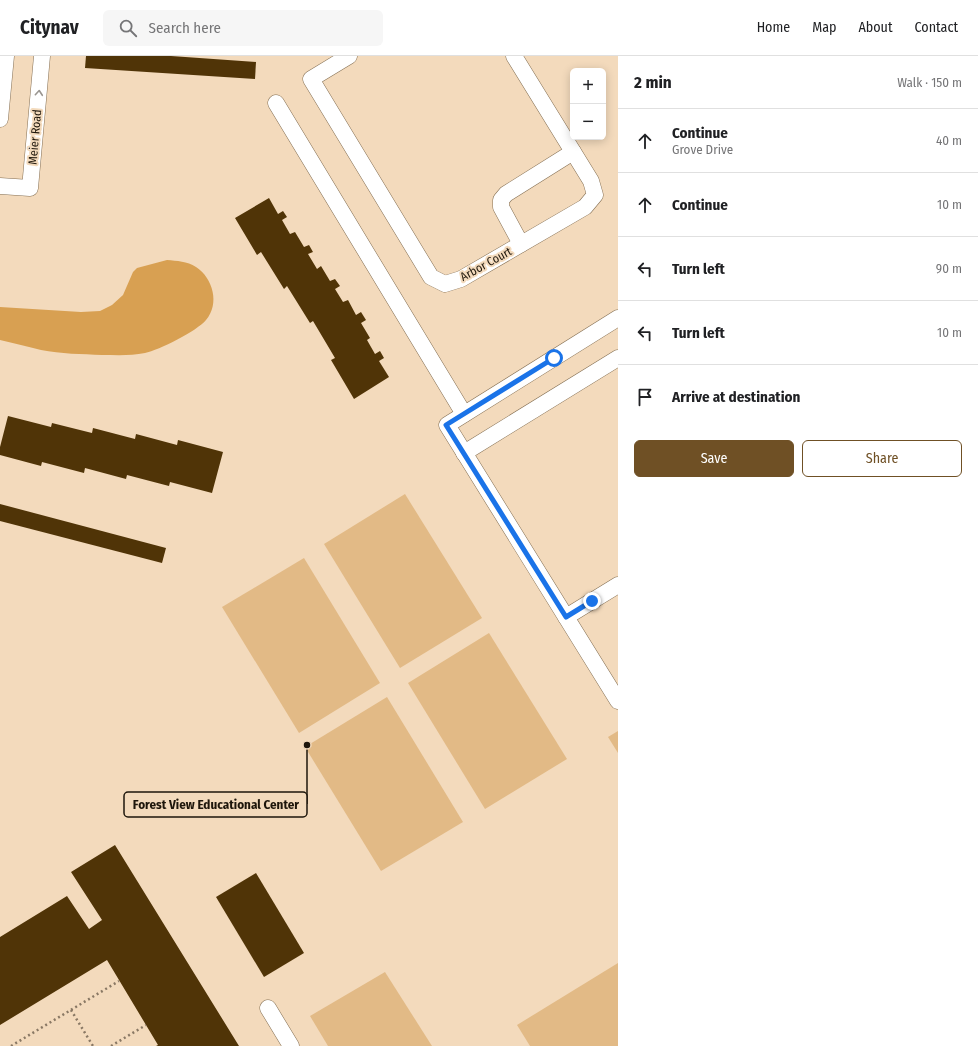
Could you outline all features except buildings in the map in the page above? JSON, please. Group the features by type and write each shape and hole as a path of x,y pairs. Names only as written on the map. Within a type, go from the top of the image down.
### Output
{"street":[{"path":"0,119 6,56"},
{"name":"Meier Road","path":"0,186 30,188 42,56"},
{"name":"Arbor Court","path":"349,56 311,79 431,277 445,284 461,279 585,207 595,195 591,181 514,56"},
{"path":"276,103 464,414"},
{"path":"521,244 500,207 501,200 506,194 573,152"},
{"path":"618,318 446,425 618,701"},
{"path":"464,453 618,358"},
{"path":"566,617 618,585"},
{"path":"268,1008 291,1046"}],"path":[{"path":"12,1046 119,981"},
{"path":"71,1010 93,1046"},
{"path":"112,1046 146,1025"}],"shaded area":[{"path":"167,260 182,262 196,267 207,278 213,292 213,307 206,320 195,329 168,344 140,354 102,355 72,354 41,350 0,340 0,307 81,312 100,311 112,305 123,295 133,272 137,268"},
{"path":"405,494 482,618 400,668 324,544"},
{"path":"304,558 380,683 299,733 222,607"},
{"path":"489,633 567,759 485,809 408,683"},
{"path":"387,697 463,822 381,871 305,747"},
{"path":"618,731 618,753 608,737"},
{"path":"618,963 618,1046 530,1046 517,1025"},
{"path":"385,972 432,1046 328,1046 310,1016"}],"place":[{"name":"Forest View Educational Center","path":"307,745"}],"route":[{"path":"554,358 446,425 566,617 592,601"}]}
